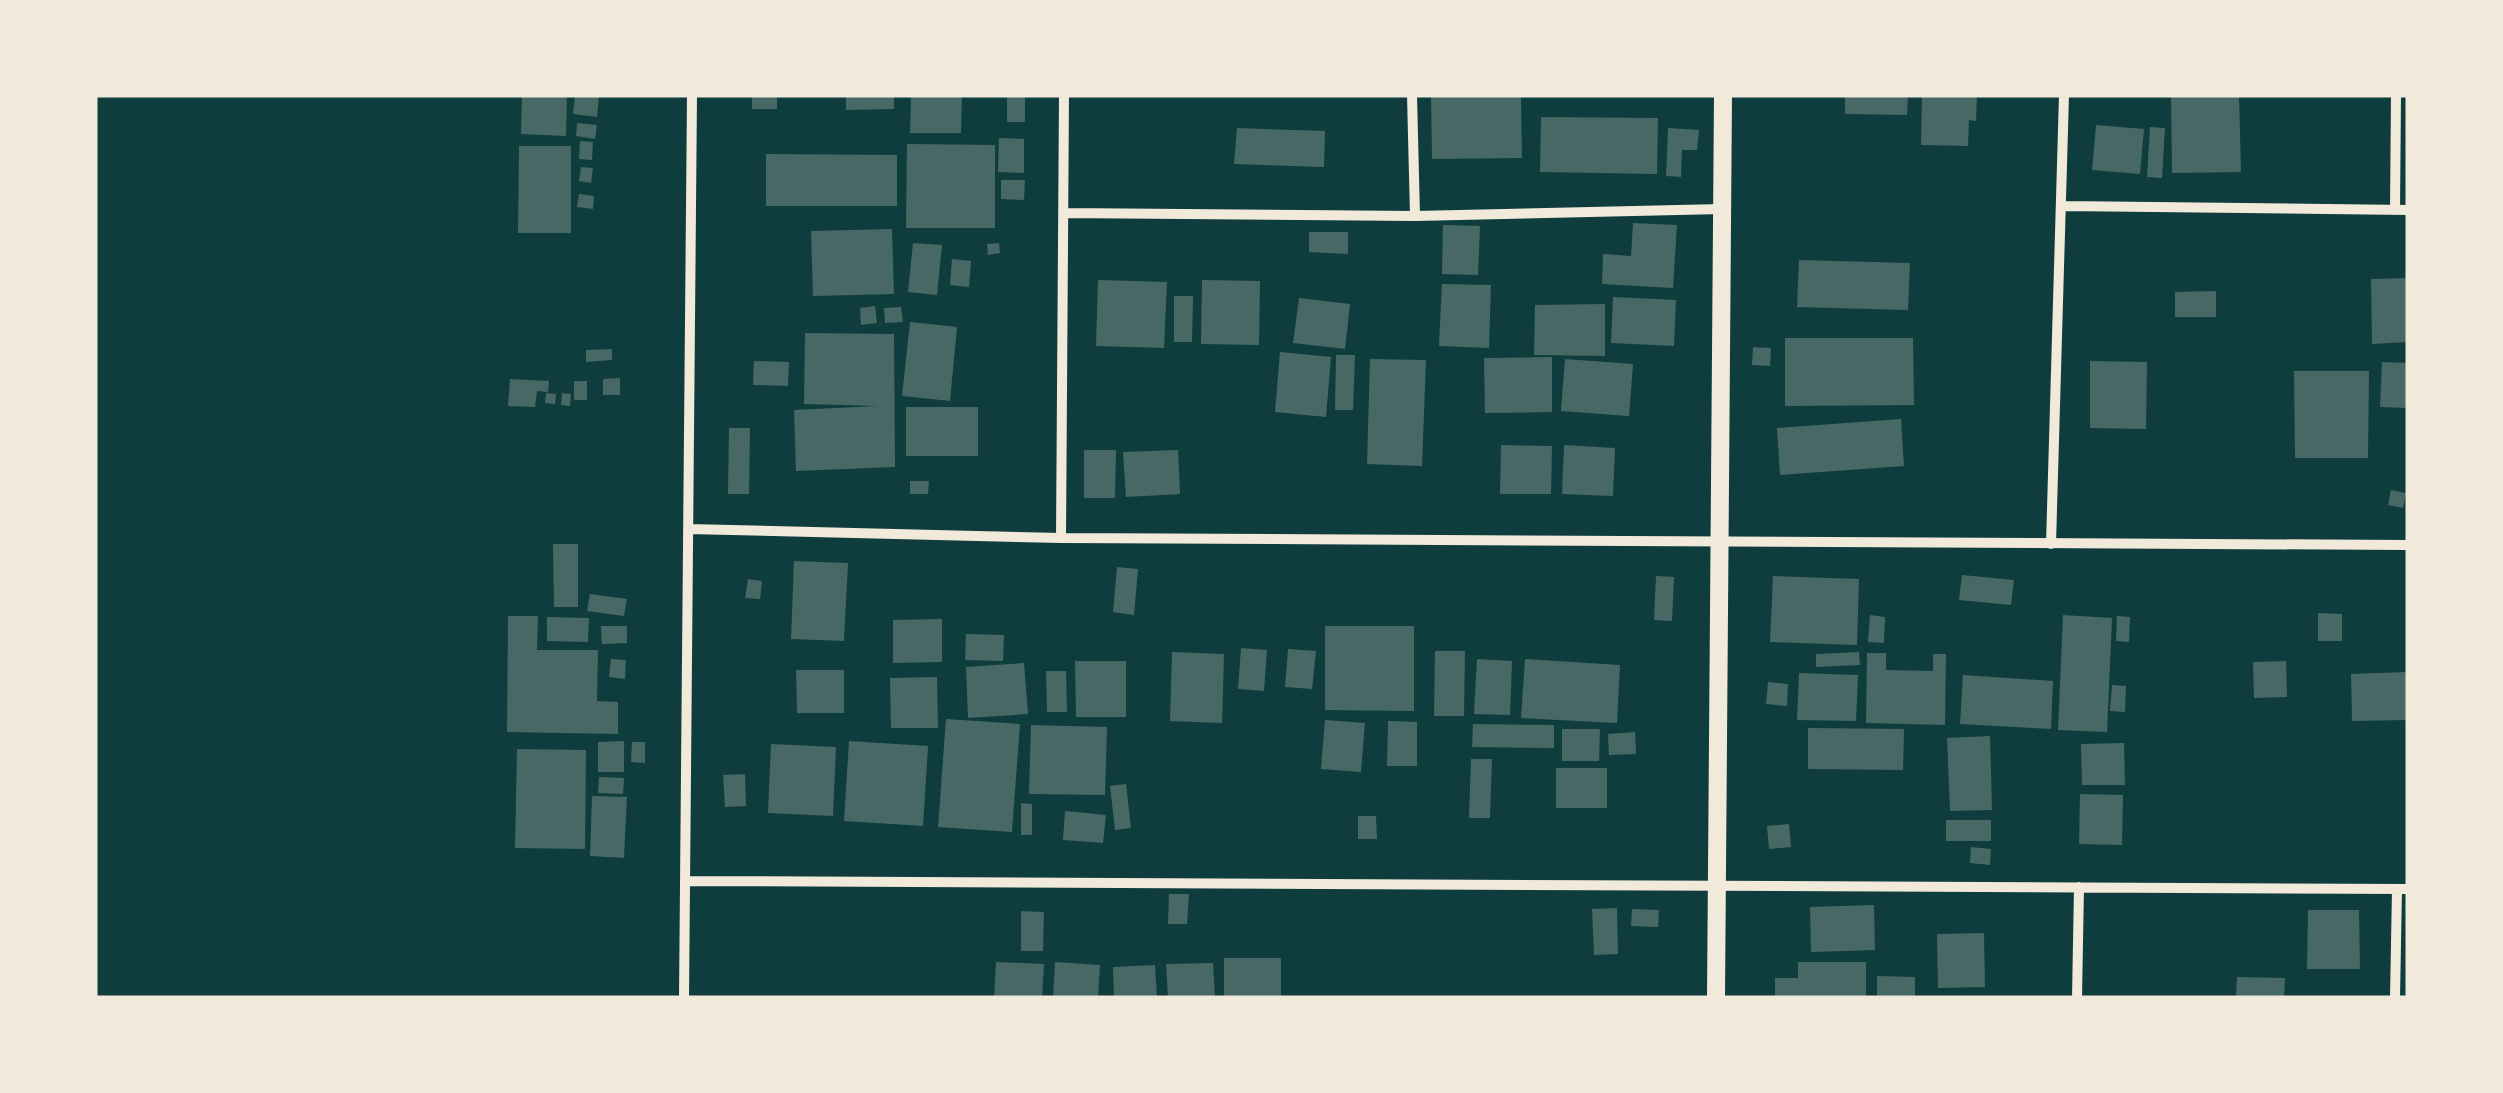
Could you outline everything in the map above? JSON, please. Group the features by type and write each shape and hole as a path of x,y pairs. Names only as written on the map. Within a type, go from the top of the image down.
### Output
{"street":[{"path":"684,998 692,95"},
{"path":"1061,538 1064,95"},
{"path":"1412,95 1415,216"},
{"path":"1716,998 1723,95"},
{"path":"2051,544 2064,95"},
{"path":"2395,210 2396,95"},
{"path":"2063,206 2408,210"},
{"path":"1065,213 1415,216 1722,208"},
{"path":"688,530 1720,544 2408,545"},
{"path":"686,881 2403,889 2396,998"},
{"path":"2077,998 2079,888"}],"building":[{"path":"522,95 567,95 566,136 521,134"},
{"path":"575,95 599,95 597,117 573,114"},
{"path":"752,95 777,95 777,109 752,109"},
{"path":"846,95 894,95 894,109 846,110"},
{"path":"911,95 962,95 961,133 910,133"},
{"path":"1007,95 1025,95 1025,122 1007,122"},
{"path":"1431,95 1521,95 1522,158 1432,159"},
{"path":"1845,95 1908,95 1907,115 1845,114"},
{"path":"1922,95 1977,95 1976,121 1969,120 1968,146 1921,145"},
{"path":"2171,95 2239,95 2241,172 2172,173"},
{"path":"1541,117 1658,118 1657,174 1540,172"},
{"path":"577,123 597,125 595,139 576,136"},
{"path":"2096,125 2144,129 2140,174 2092,170"},
{"path":"2150,127 2165,128 2162,178 2147,177"},
{"path":"1237,128 1325,131 1324,167 1234,164"},
{"path":"1668,128 1699,130 1697,150 1682,150 1681,177 1666,176"},
{"path":"999,138 1024,139 1024,173 998,172"},
{"path":"580,141 593,142 592,160 579,159"},
{"path":"907,144 995,145 995,228 906,228"},
{"path":"519,146 571,146 571,233 518,233"},
{"path":"766,154 897,155 897,206 766,206"},
{"path":"581,167 593,168 591,183 579,181"},
{"path":"1001,180 1025,180 1024,200 1001,199"},
{"path":"579,194 594,196 593,209 577,207"},
{"path":"1633,223 1677,225 1673,288 1602,284 1603,254 1631,256"},
{"path":"1443,225 1480,226 1478,275 1442,274"},
{"path":"892,229 894,294 813,296 811,231"},
{"path":"1309,232 1348,232 1348,254 1309,252"},
{"path":"913,243 942,245 937,295 908,292"},
{"path":"999,243 1000,253 988,255 987,244"},
{"path":"952,259 971,261 969,287 950,285"},
{"path":"1799,260 1910,263 1908,310 1797,307"},
{"path":"2408,278 2408,342 2372,344 2371,279"},
{"path":"1098,280 1167,282 1164,348 1096,346"},
{"path":"1202,280 1260,281 1259,345 1201,344"},
{"path":"1442,284 1491,285 1489,348 1439,346"},
{"path":"2216,291 2216,317 2175,317 2175,292"},
{"path":"1174,296 1193,296 1192,342 1174,342"},
{"path":"1613,297 1676,300 1674,346 1611,343"},
{"path":"1299,298 1350,304 1345,349 1293,343"},
{"path":"1605,304 1605,356 1534,355 1535,305"},
{"path":"875,306 877,323 861,325 860,308"},
{"path":"901,307 903,322 885,323 884,308"},
{"path":"910,322 957,327 950,401 902,396"},
{"path":"805,333 894,334 895,467 796,471 794,410 878,406 804,404"},
{"path":"1785,338 1913,338 1914,405 1785,406"},
{"path":"1753,347 1771,348 1770,366 1752,365"},
{"path":"612,349 612,360 586,362 586,350"},
{"path":"1280,352 1331,357 1326,417 1275,412"},
{"path":"1336,355 1355,355 1353,410 1335,410"},
{"path":"1552,357 1552,412 1485,413 1484,358"},
{"path":"1370,359 1426,360 1422,466 1367,464"},
{"path":"1565,359 1633,364 1629,416 1561,411"},
{"path":"754,361 789,362 788,386 753,385"},
{"path":"2090,361 2147,362 2146,429 2090,428"},
{"path":"2382,362 2408,363 2408,408 2380,407"},
{"path":"2294,371 2369,371 2368,458 2295,458"},
{"path":"620,378 620,395 603,395 603,379"},
{"path":"510,379 549,381 548,392 537,391 535,407 508,406"},
{"path":"574,381 587,381 587,400 574,400"},
{"path":"546,393 556,394 555,404 545,403"},
{"path":"562,393 571,394 570,406 561,405"},
{"path":"906,407 978,407 978,456 906,456"},
{"path":"1901,419 1904,466 1780,475 1777,428"},
{"path":"729,428 750,428 749,494 728,494"},
{"path":"1501,445 1552,446 1551,494 1500,494"},
{"path":"1564,445 1615,448 1613,496 1562,494"},
{"path":"1084,450 1116,450 1115,498 1084,498"},
{"path":"1178,450 1180,494 1126,497 1123,452"},
{"path":"910,481 929,481 928,494 910,494"},
{"path":"2391,490 2406,493 2403,508 2388,505"},
{"path":"553,544 578,544 578,607 554,607"},
{"path":"794,561 848,563 844,641 791,639"},
{"path":"1117,567 1138,569 1134,615 1113,612"},
{"path":"1962,575 2014,580 2011,605 1959,600"},
{"path":"1656,576 1674,577 1672,621 1654,620"},
{"path":"1773,576 1859,579 1857,645 1770,642"},
{"path":"748,579 762,581 760,599 745,598"},
{"path":"590,594 627,599 624,616 587,611"},
{"path":"2318,613 2342,614 2342,641 2318,641"},
{"path":"1870,615 1885,617 1884,643 1868,642"},
{"path":"2063,615 2112,618 2107,732 2058,730"},
{"path":"508,616 538,616 537,650 598,650 597,701 618,702 618,734 507,732"},
{"path":"2117,616 2130,617 2129,642 2116,641"},
{"path":"547,617 589,618 588,642 547,641"},
{"path":"942,619 942,662 893,663 893,620"},
{"path":"601,626 627,626 627,643 602,644"},
{"path":"1325,626 1414,626 1414,711 1325,710"},
{"path":"966,634 1004,635 1003,661 965,660"},
{"path":"1241,648 1267,650 1264,691 1238,689"},
{"path":"1288,649 1316,651 1312,689 1285,687"},
{"path":"1435,651 1465,651 1464,716 1434,716"},
{"path":"1172,652 1224,654 1222,723 1170,721"},
{"path":"1859,652 1860,665 1816,667 1816,654"},
{"path":"1867,653 1886,653 1886,670 1933,671 1933,654 1946,654 1945,725 1866,723"},
{"path":"611,659 626,660 625,679 609,677"},
{"path":"1477,659 1512,661 1510,715 1474,714"},
{"path":"1525,659 1620,665 1617,723 1521,718"},
{"path":"1075,661 1126,661 1126,717 1076,717"},
{"path":"2286,661 2287,697 2254,698 2253,662"},
{"path":"1024,663 1028,714 968,718 966,667"},
{"path":"796,670 844,670 844,713 797,713"},
{"path":"1046,671 1066,671 1067,712 1047,712"},
{"path":"2408,672 2408,720 2352,721 2351,674"},
{"path":"1799,673 1858,675 1856,721 1797,720"},
{"path":"1963,675 2053,681 2051,729 1960,724"},
{"path":"937,677 938,728 891,728 890,678"},
{"path":"1768,682 1788,684 1787,706 1766,704"},
{"path":"2112,685 2126,686 2125,712 2110,711"},
{"path":"946,719 1020,724 1012,832 938,827"},
{"path":"1325,720 1365,723 1361,772 1321,769"},
{"path":"1388,721 1417,722 1417,766 1387,766"},
{"path":"1473,724 1554,725 1554,748 1472,747"},
{"path":"1031,725 1107,727 1105,795 1029,794"},
{"path":"1808,728 1904,729 1903,770 1808,769"},
{"path":"1562,729 1600,729 1599,761 1562,761"},
{"path":"1635,732 1636,754 1609,755 1608,734"},
{"path":"1990,736 1992,810 1950,811 1947,738"},
{"path":"624,741 624,772 598,772 598,742"},
{"path":"849,741 928,746 923,826 844,821"},
{"path":"632,742 645,742 645,763 631,762"},
{"path":"2124,743 2125,785 2082,785 2081,744"},
{"path":"771,744 836,747 833,816 768,813"},
{"path":"517,749 586,750 585,849 515,848"},
{"path":"1471,759 1492,759 1490,818 1469,818"},
{"path":"1556,768 1607,768 1607,808 1556,808"},
{"path":"745,774 746,806 725,807 723,775"},
{"path":"599,777 624,778 623,794 598,793"},
{"path":"1126,784 1131,828 1115,830 1110,786"},
{"path":"2080,794 2123,795 2122,845 2079,844"},
{"path":"592,796 627,797 624,858 590,856"},
{"path":"1021,803 1032,804 1032,835 1021,835"},
{"path":"1065,811 1106,815 1103,843 1063,840"},
{"path":"1358,816 1376,816 1377,839 1358,839"},
{"path":"1946,820 1991,820 1991,841 1946,841"},
{"path":"1789,824 1791,847 1769,849 1767,826"},
{"path":"1971,847 1991,849 1990,865 1970,863"},
{"path":"1169,894 1189,894 1187,924 1168,924"},
{"path":"1874,905 1875,950 1811,952 1810,907"},
{"path":"1617,908 1618,954 1594,955 1592,909"},
{"path":"1632,909 1659,910 1658,927 1631,926"},
{"path":"2308,910 2359,910 2360,969 2307,969"},
{"path":"1021,911 1044,912 1043,951 1021,951"},
{"path":"1984,933 1985,987 1938,988 1937,934"},
{"path":"1224,958 1281,958 1281,998 1224,998"},
{"path":"996,962 1044,964 1042,998 994,998"},
{"path":"1055,962 1100,965 1098,998 1053,998"},
{"path":"1798,962 1866,962 1866,998 1775,998 1775,978 1798,978"},
{"path":"1213,963 1215,998 1168,998 1166,964"},
{"path":"1155,965 1157,998 1114,998 1113,967"},
{"path":"1877,976 1915,977 1915,998 1877,998"},
{"path":"2237,977 2285,978 2284,998 2236,998"}]}
